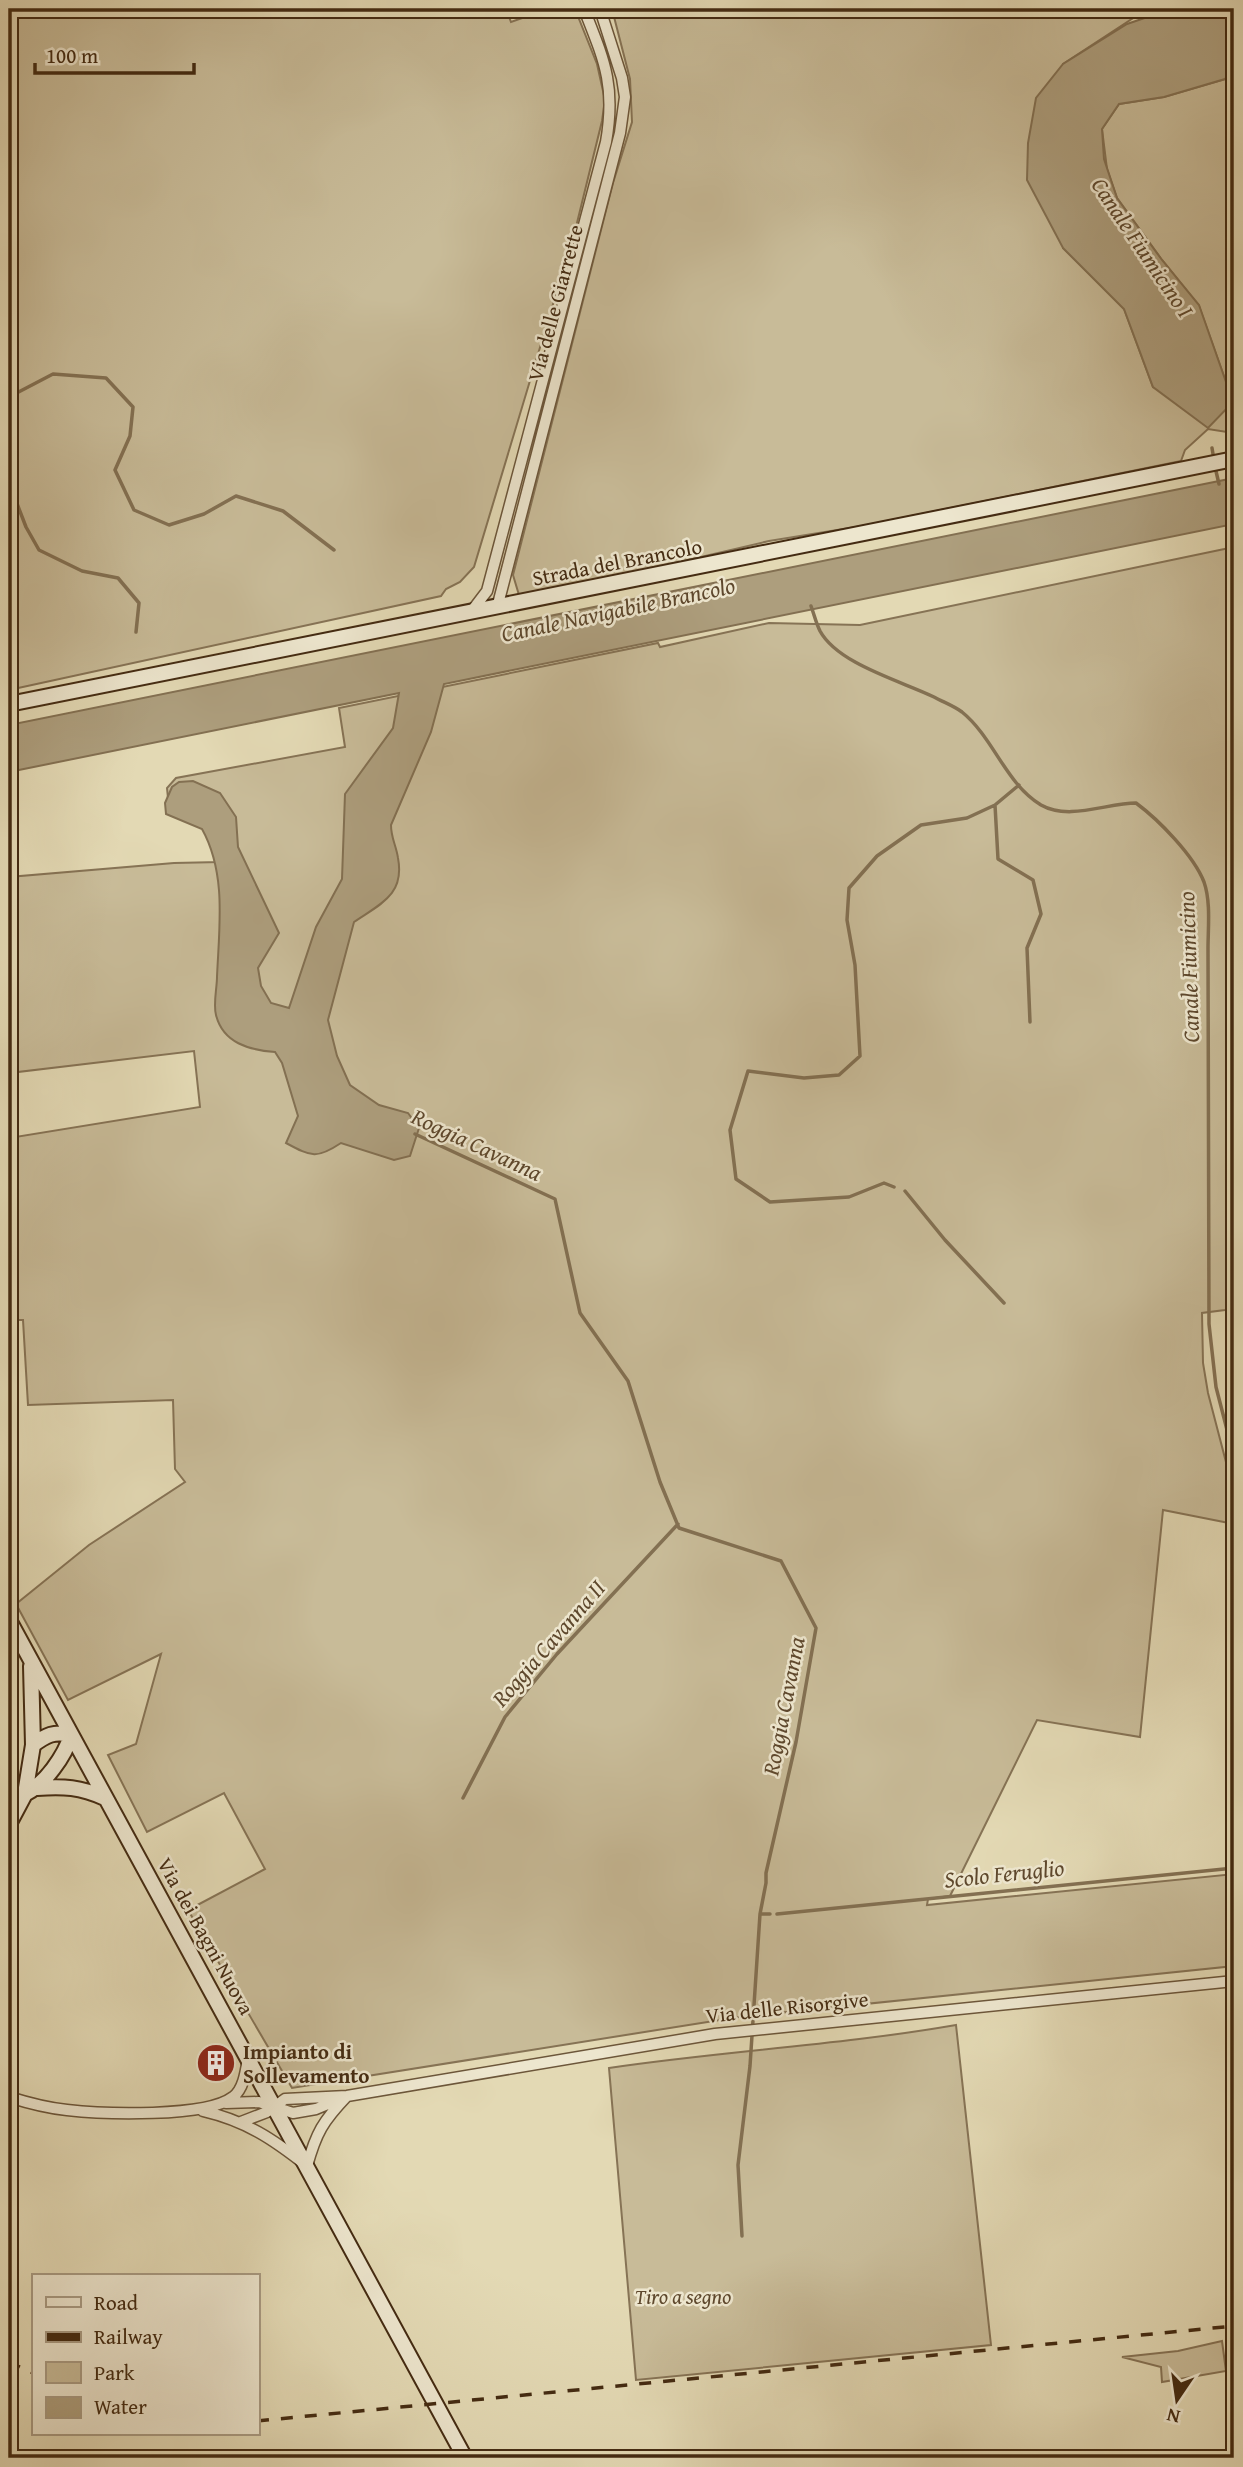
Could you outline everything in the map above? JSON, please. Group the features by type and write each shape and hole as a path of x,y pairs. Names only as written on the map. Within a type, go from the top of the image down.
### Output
{"street":[{"name":"Via delle Giarrette","path":"483,610 610,120 611,97 605,62 584,9"},
{"name":"Via delle Giarrette","path":"483,610 501,590 620,133 625,97 622,78 600,9"},
{"name":"Strada del Brancolo","path":"9,704 1232,460"},
{"path":"501,590 513,604"},
{"name":"Via dei Bagni Nuova","path":"9,1620 465,2458"},
{"path":"31,1661 31,1791"},
{"path":"9,1824 31,1791 68,1745 71,1735 60,1732 50,1734 33,1745"},
{"path":"31,1791 66,1786 105,1798"},
{"name":"Via delle Risorgive","path":"199,2110 223,2104 259,2102 293,2113 316,2109 348,2096 715,2034 1234,1981"},
{"path":"223,2104 236,2095 244,2080 248,2057"},
{"path":"9,2097 68,2110 126,2113 199,2110 241,2122 284,2147 307,2166 325,2119 348,2096"},
{"path":"241,2122 275,2106"},
{"path":"1199,2458 1234,2455"}],"green space":[{"path":"9,9 506,9 511,22 548,9 575,9 597,64 605,100 602,121 575,231 474,567 460,582 446,589 441,596 9,690"},
{"path":"612,9 1147,9 1063,64 1063,248 1124,309 1153,387 1233,402 1199,306 1117,198 1107,169 1102,129 1119,104 1164,97 1225,79 1234,69 1234,430 1227,432 1208,429 1185,450 1181,461 862,526 769,541 519,595 513,575 613,183 632,122 630,79"},
{"path":"1234,547 1234,1339 1231,1306 1225,1310 1202,1313 1203,1363 1233,1489 1234,1524 1163,1510 1140,1737 1037,1720 950,1896 928,1899 927,1905 1234,1874 1234,1966 739,2017 292,2088 188,1910 265,1869 224,1793 147,1832 108,1755 136,1744 161,1654 68,1700 16,1604 89,1545 185,1482 175,1469 173,1400 28,1405 23,1320 9,1320 9,1138 200,1107 194,1051 9,1073 9,877 174,863 220,862 217,836 168,798 167,788 176,778 345,747 339,708 658,643 660,647 769,623 860,625"},
{"name":"Tiro a segno","path":"956,2025 991,2345 636,2380 609,2068 869,2038"},
{"path":"1222,2341 1226,2371 1162,2382 1161,2367 1122,2357 1178,2351"}],"water":[{"path":"1171,9 1234,9 1234,69 1225,79 1164,97 1119,104 1102,129 1104,159 1117,198 1199,305 1233,402 1208,428 1153,387 1124,309 1063,248 1027,180 1028,143 1036,98 1063,64 1127,24"},
{"name":"Canale Navigabile Brancolo","path":"1234,478 1234,524 444,684 431,732 391,825 398,858 398,881 394,890 381,904 354,922 328,1020 337,1056 350,1085 379,1105 408,1113 419,1128 410,1156 394,1160 341,1143 326,1152 314,1154 286,1143 298,1116 282,1063 275,1052 247,1047 231,1038 219,1025 216,1015 220,902 210,846 202,829 166,814 165,803 172,787 179,782 193,781 220,793 236,817 238,847 279,933 258,968 261,986 271,1003 289,1008 316,927 342,879 345,794 393,728 399,693 9,772 9,725"}],"waterway":[{"path":"9,397 53,374 106,378 133,407 130,436 115,470 134,510 169,525 204,514 236,496 283,511 334,550"},
{"name":"Canale Fiumicino I","path":"1212,448 1214,460"},
{"name":"Canale Fiumicino I","path":"1215,467 1219,484"},
{"name":"Roggia Cavanna","path":"9,492 39,550 82,571 118,578 139,603 136,632"},
{"name":"Canale Fiumicino","path":"811,606 820,631 841,653 871,670 962,712 983,734 1018,785 1041,805 1052,810 1076,811 1136,803 1175,839 1204,882 1209,915 1209,1324 1216,1387 1234,1457"},
{"path":"894,1187 884,1183 849,1197 770,1202 736,1179 730,1130 748,1071 804,1078 839,1075 860,1056 855,965 847,920 849,888 877,856 921,825 967,818 995,805 1019,785"},
{"path":"995,805 998,859 1033,880 1041,914 1027,948 1030,1022"},
{"name":"Roggia Cavanna","path":"415,1134 555,1199 580,1313 628,1381 660,1482 679,1528 781,1561 816,1628 796,1742 766,1873 760,1914 770,1914"},
{"path":"905,1191 945,1240 1004,1303"},
{"name":"Roggia Cavanna II","path":"463,1798 505,1717 557,1654 678,1524"},
{"name":"Canale Fiumicino","path":"1234,1663 1234,1764"},
{"name":"Scolo Feruglio","path":"777,1914 1234,1868"},
{"path":"742,2236 738,2165 750,2066 760,1914"}],"railway":[{"path":"259,2421 1234,2326"},
{"path":"9,2362 32,2373"}],"place":[{"name":"Impianto di Sollevamento","path":"216,2063"}]}
